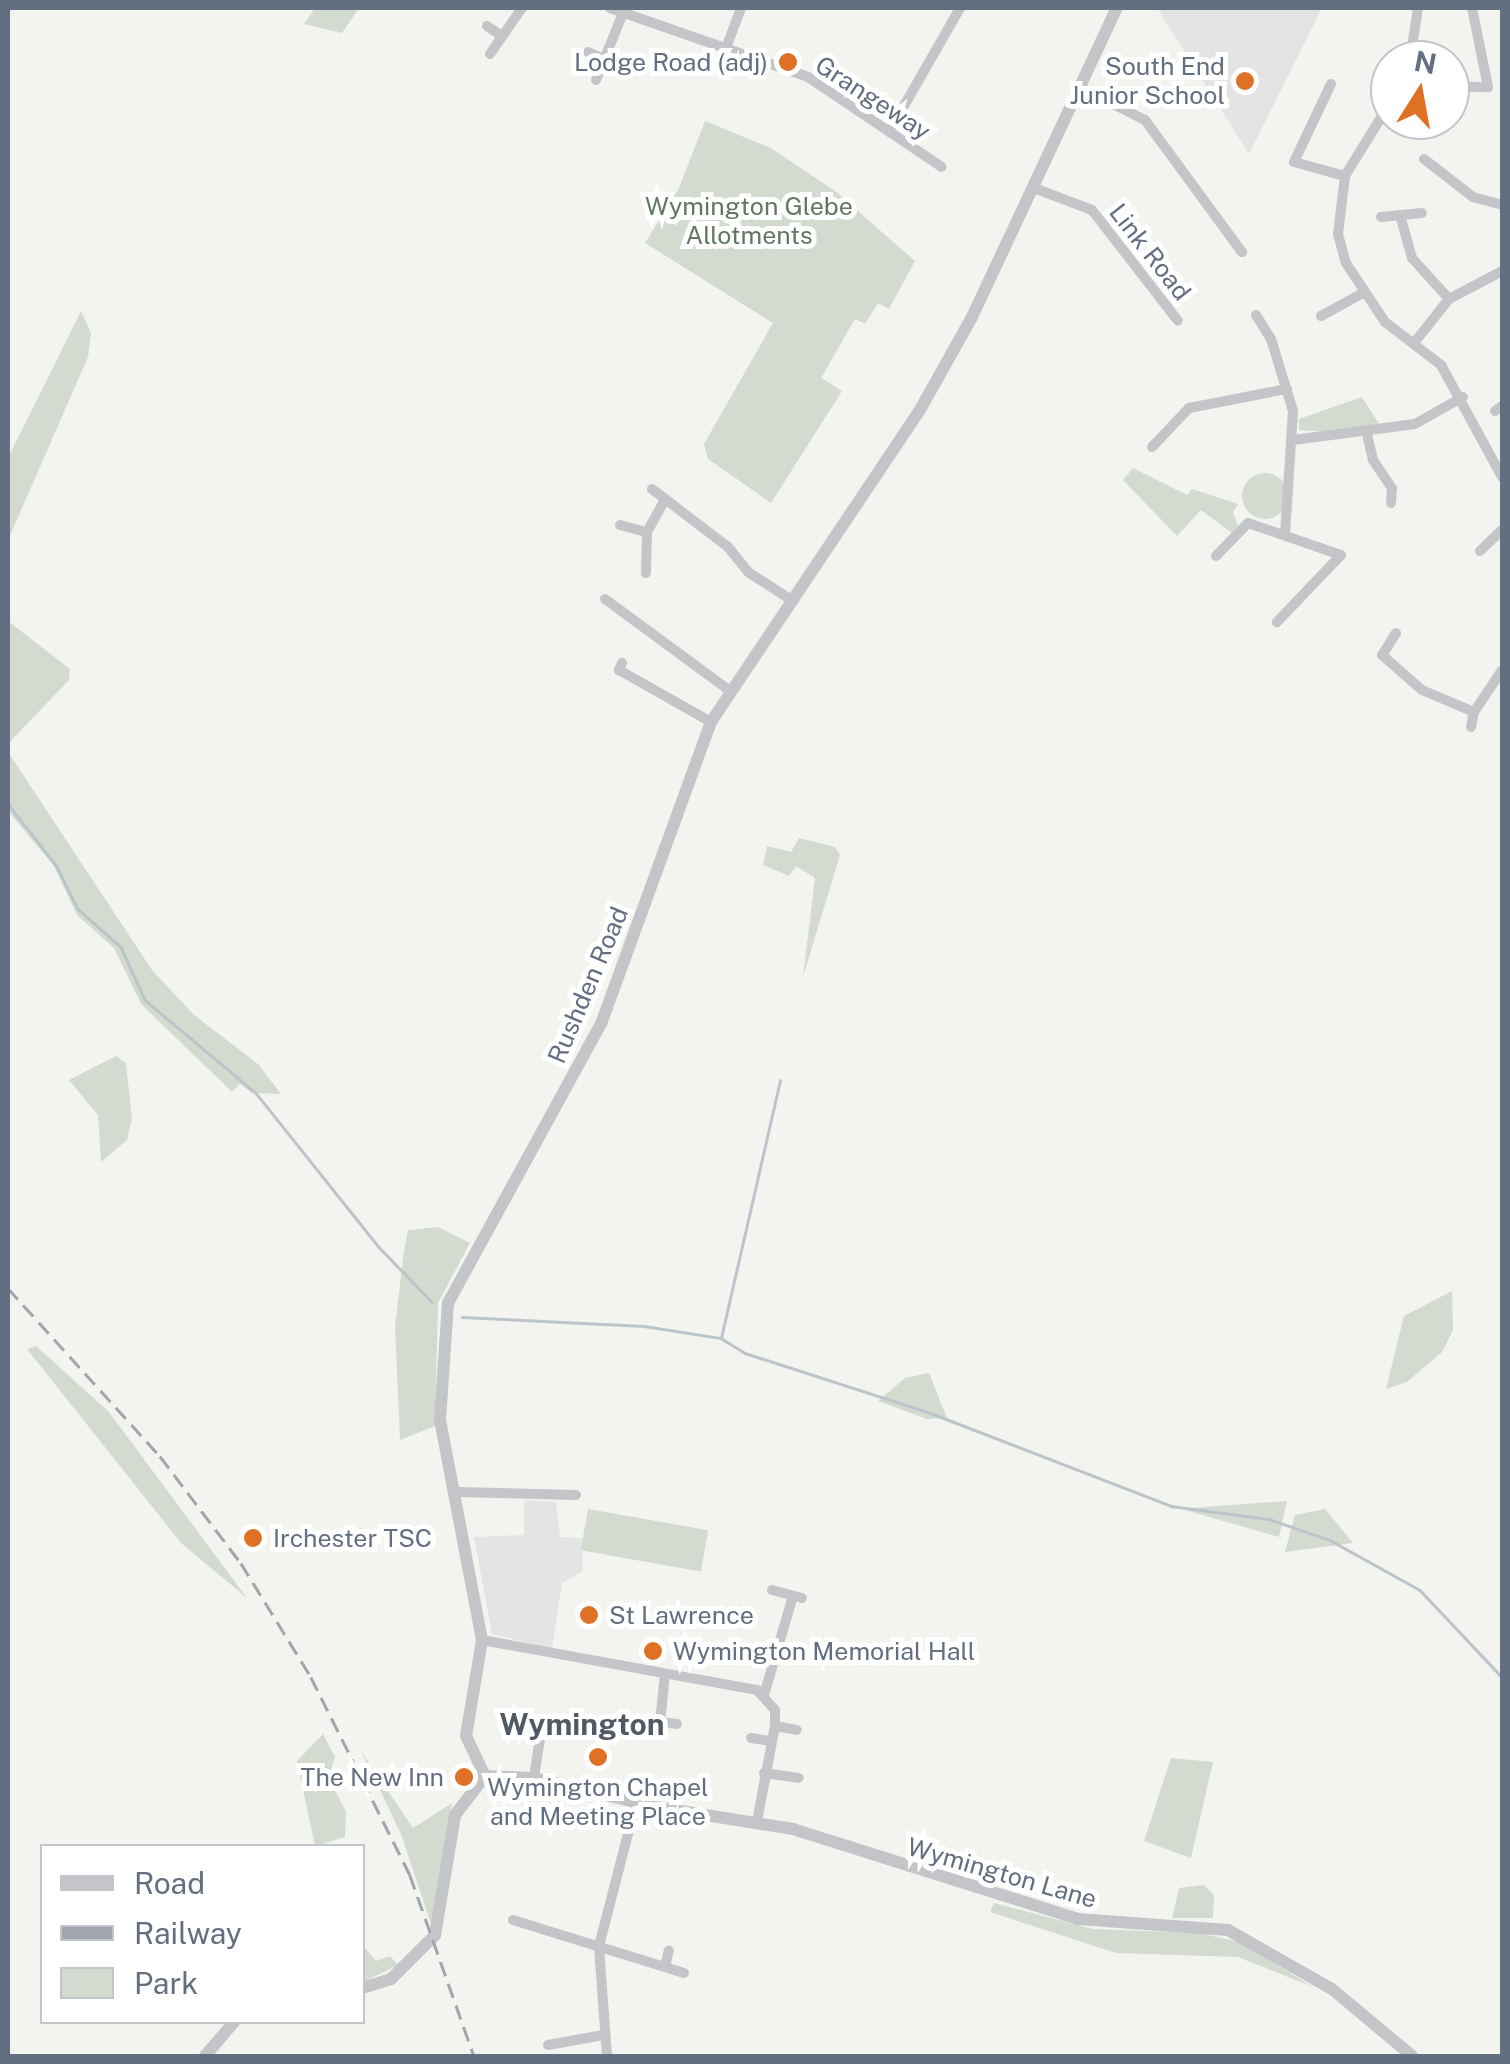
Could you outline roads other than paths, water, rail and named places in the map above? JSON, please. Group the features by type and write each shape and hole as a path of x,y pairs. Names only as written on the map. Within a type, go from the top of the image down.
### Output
{"street":[{"path":"490,54 522,8"},
{"name":"Grangeway","path":"610,8 808,76 942,167"},
{"path":"726,48 741,8"},
{"path":"890,132 960,8"},
{"name":"Rushden Road","path":"485,1776 466,1736 482,1640 440,1420 448,1303 601,1024 711,722 729,690 876,481 972,317 1117,8"},
{"path":"1412,40 1416,8"},
{"path":"1470,90 1489,94 1472,8"},
{"path":"596,80 623,13"},
{"path":"487,26 502,36"},
{"path":"588,52 604,59"},
{"path":"1331,84 1294,162 1345,176"},
{"path":"1078,87 1146,120 1242,252"},
{"path":"1370,135 1345,176 1338,234 1363,292 1385,322 1441,364 1463,397 1502,476"},
{"path":"1424,158 1473,197 1502,205"},
{"name":"Link Road","path":"1034,188 1092,210 1178,321"},
{"path":"1381,217 1422,213"},
{"path":"1400,216 1412,258 1449,299"},
{"path":"1414,343 1449,299 1501,276"},
{"path":"1321,316 1363,292"},
{"path":"1256,316 1287,389 1294,440 1285,535"},
{"path":"1152,448 1189,408 1287,389"},
{"path":"1294,440 1368,434 1430,419 1463,397"},
{"path":"1368,434 1373,460 1392,488 1391,503"},
{"path":"652,489 728,547 748,572 794,601"},
{"path":"646,573 646,532 664,498"},
{"path":"1216,556 1248,523 1353,560"},
{"path":"620,524 646,532"},
{"path":"1480,551 1502,530"},
{"path":"1276,622 1340,555"},
{"path":"605,598 729,690"},
{"path":"1382,655 1396,633"},
{"path":"1370,648 1422,690 1474,712"},
{"path":"622,663 620,670 711,722"},
{"path":"1472,727 1474,712 1502,670"},
{"path":"456,1492 576,1495"},
{"path":"764,1695 798,1597 772,1590"},
{"path":"482,1640 764,1695 775,1710 775,1726 758,1821"},
{"path":"666,1674 660,1722 677,1724"},
{"path":"520,1722 540,1739 534,1778"},
{"path":"775,1726 797,1730"},
{"path":"751,1738 770,1741"},
{"path":"764,1773 799,1778"},
{"path":"365,1987 391,1979 435,1934 455,1815 485,1776"},
{"name":"Wymington Lane","path":"485,1776 534,1778 636,1802 758,1821 1078,1919 1228,1930 1332,1989 1412,2056"},
{"path":"607,2056 599,1946 636,1802"},
{"path":"513,1920 684,1973"},
{"path":"664,1967 669,1950"},
{"path":"206,2056 232,2024"},
{"path":"548,2045 603,2035"}],"waterway":[{"path":"8,804 56,865 78,909 121,947 145,1000 256,1093 379,1247 432,1302"},
{"path":"721,1338 780,1081"},
{"path":"462,1317 644,1326 721,1338 745,1353 928,1412 1171,1506 1269,1519 1330,1540 1420,1590 1502,1677"}],"railway":[{"path":"8,1288 160,1456 241,1563 311,1677 410,1875 474,2056"}],"place":[{"name":"Lodge Road (adj)","path":"788,62"},
{"name":"South End Junior School","path":"1245,81"},
{"name":"Irchester TSC","path":"253,1538"},
{"name":"St Lawrence","path":"589,1615"},
{"name":"Wymington Memorial Hall","path":"653,1651"},
{"name":"Wymington Chapel and Meeting Place","path":"598,1757"},
{"name":"The New Inn","path":"464,1777"}],"district":[{"name":"Wymington","path":"582,1724"}],"park label":[{"name":"Wymington Glebe Allotments","path":"749,222"}]}
